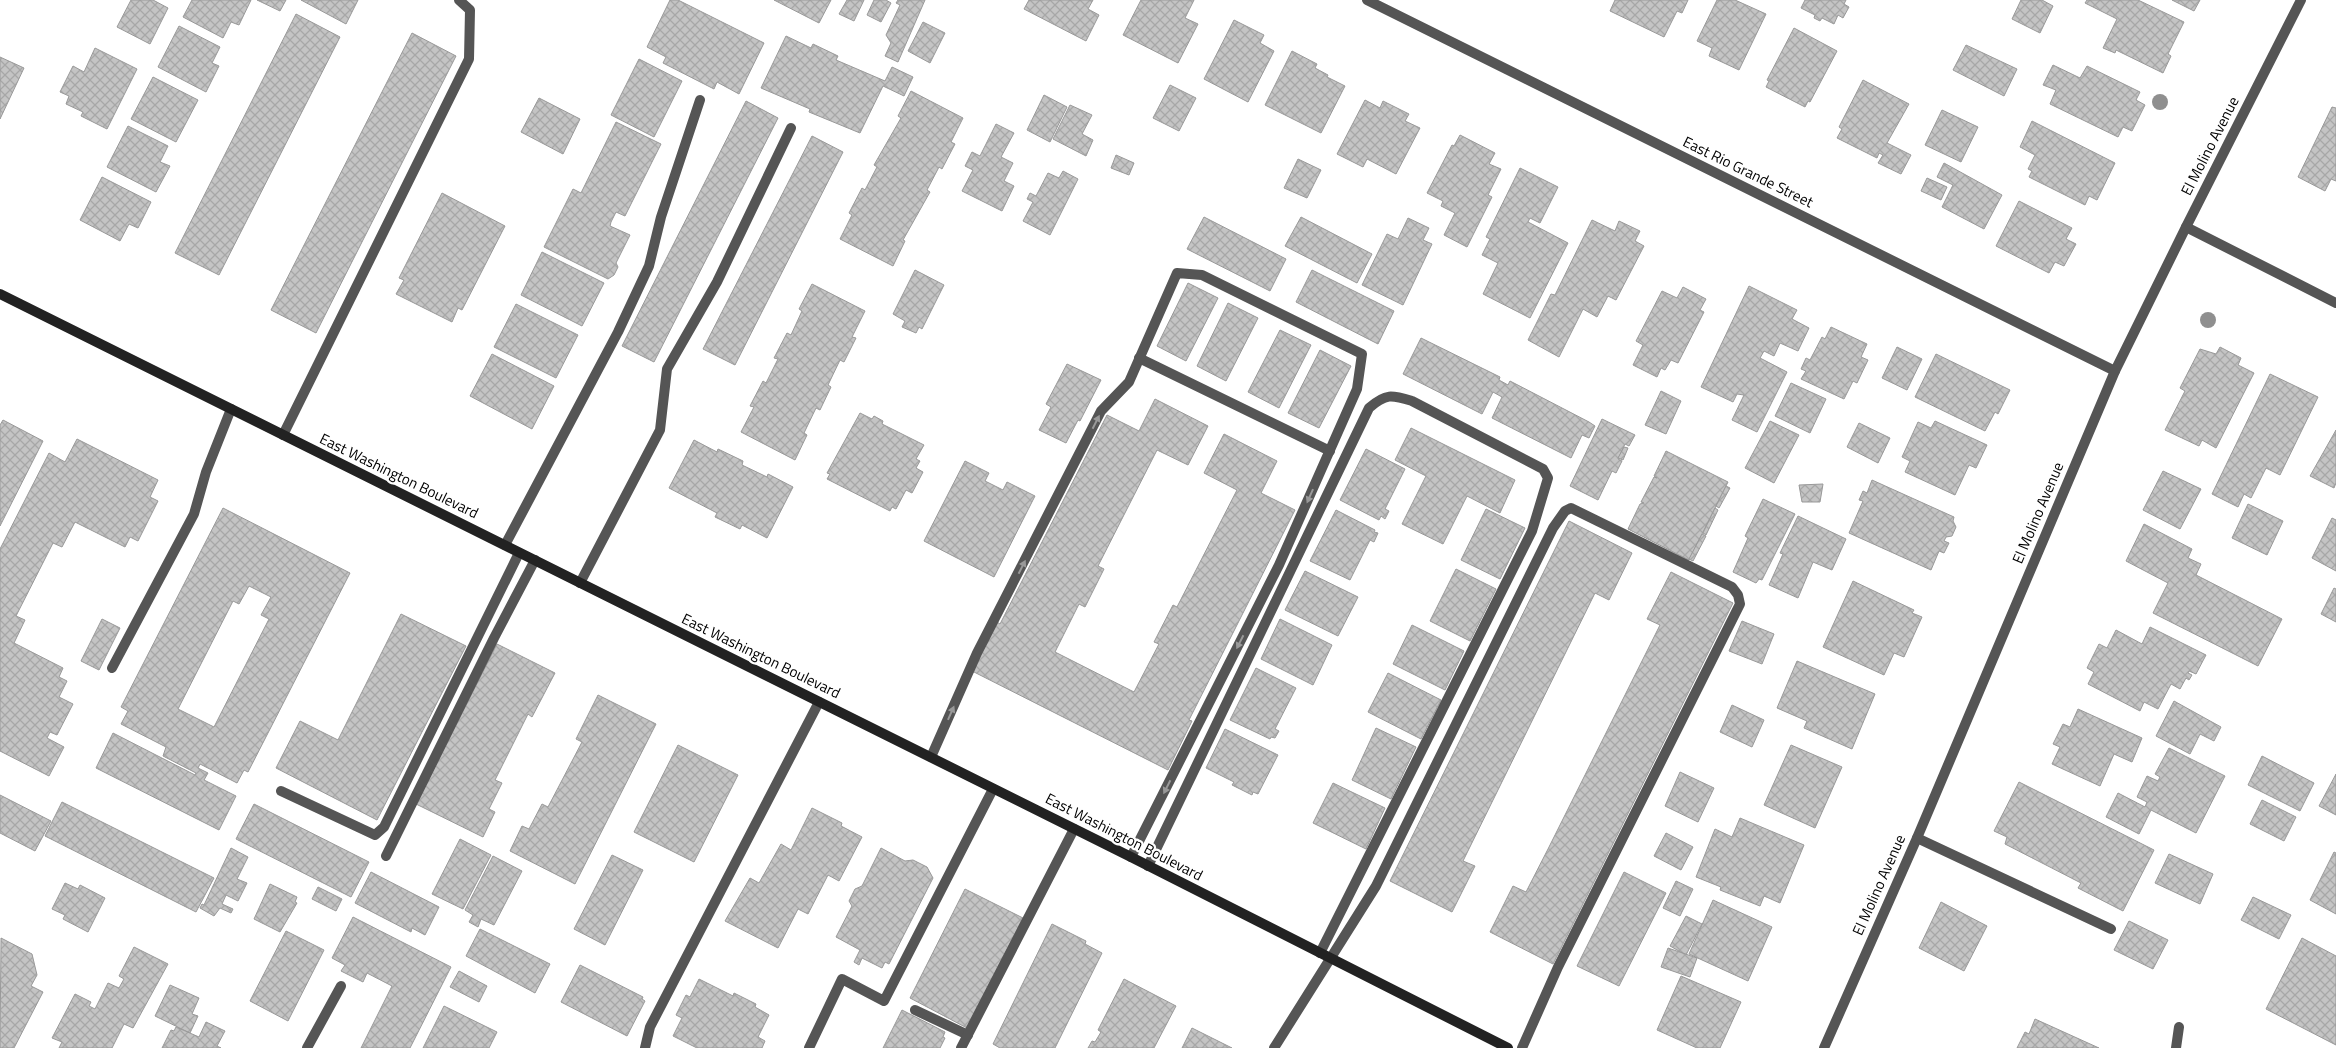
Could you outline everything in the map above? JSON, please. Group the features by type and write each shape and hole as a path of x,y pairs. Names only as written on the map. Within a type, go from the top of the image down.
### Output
{"main road":[{"name":"East Washington Boulevard","path":"0,294 931,757 1508,1048"}],"street":[{"path":"283,435 469,59 470,10 459,0"},
{"name":"East Rio Grande Street","path":"1367,0 2115,371"},
{"name":"El Molino Avenue","path":"1824,1048 1917,838 2115,371 2301,0"},
{"path":"505,545 618,332 649,266 660,217 700,100"},
{"path":"580,583 660,430 667,369 717,282 791,128"},
{"path":"2186,227 2336,303"},
{"path":"931,757 977,653 1101,411 1129,382 1177,273 1202,275 1362,354 1357,389 1279,565 1131,857"},
{"path":"1139,358 1330,451"},
{"path":"1148,866 1175,806 1369,408 1380,398 1393,396 1412,401 1543,468 1548,478 1532,531 1320,953"},
{"path":"112,668 194,514 206,472 231,409"},
{"path":"1274,1048 1376,886 1553,528 1565,511 1570,508 1732,586 1738,595 1740,604 1558,968 1522,1048"},
{"path":"281,791 375,835 384,827 519,553"},
{"path":"386,856 494,638 535,560"},
{"path":"645,1048 650,1027 819,702"},
{"path":"809,1048 842,979 884,1001 993,788"},
{"path":"961,1048 1074,829"},
{"path":"1917,838 2110,929"},
{"path":"307,1048 341,986"},
{"path":"915,1010 968,1035"},
{"path":"2176,1048 2179,1027"}],"building":[{"path":"131,0 153,0 168,8 150,44 117,27"},
{"path":"192,0 251,0 239,25 231,22 223,38 183,17"},
{"path":"257,0 286,0 280,11"},
{"path":"301,0 358,0 346,24"},
{"path":"670,0 678,0 764,43 739,94 717,82 714,89 663,63 666,57 647,47"},
{"path":"774,0 831,0 819,23"},
{"path":"847,0 864,0 854,21 839,14"},
{"path":"874,0 886,0 891,3 881,22 867,15"},
{"path":"898,0 925,0 898,62 885,56 891,43 886,35 900,5 896,3"},
{"path":"1029,0 1093,0 1088,9 1099,15 1086,41 1024,9"},
{"path":"1141,0 1194,0 1185,18 1198,24 1178,63 1123,35"},
{"path":"1615,0 1688,0 1682,13 1677,11 1664,37 1610,11"},
{"path":"1717,0 1735,0 1766,14 1739,70 1709,56 1712,48 1697,41"},
{"path":"1805,0 1846,0 1844,4 1849,7 1843,18 1838,15 1834,24 1822,18 1820,21 1814,18 1815,15 1801,8"},
{"path":"2021,0 2042,0 2053,6 2040,33 2012,19"},
{"path":"2087,0 2138,0 2184,22 2168,54 2171,56 2163,73 2116,50 2115,53 2103,48 2117,19 2085,3"},
{"path":"2172,0 2200,0 2194,11"},
{"path":"296,14 340,37 219,275 175,253"},
{"path":"1234,20 1264,35 1260,43 1274,51 1248,102 1204,79"},
{"path":"923,22 945,33 930,63 908,51"},
{"path":"179,26 220,47 212,63 219,66 206,92 158,67"},
{"path":"1794,28 1837,51 1810,102 1808,101 1805,107 1766,87 1769,81 1767,80"},
{"path":"412,33 456,56 316,333 271,310"},
{"path":"786,36 811,48 813,44 838,56 836,60 885,81 892,67 913,77 904,96 883,86 860,133 809,112 810,109 761,88"},
{"path":"1966,45 2017,69 2004,96 1953,70"},
{"path":"95,48 137,69 107,129 81,116 83,112 66,104 69,96 60,92 73,66 84,72"},
{"path":"1292,51 1317,64 1315,68 1328,75 1327,77 1345,86 1321,133 1265,105"},
{"path":"0,57 24,68 0,119"},
{"path":"639,59 682,81 654,137 611,115"},
{"path":"2053,65 2080,78 2087,66 2140,92 2136,100 2145,105 2132,131 2123,127 2118,137 2050,104 2056,90 2043,85"},
{"path":"153,77 198,100 176,142 131,119"},
{"path":"1863,80 1909,104 1887,143 1911,155 1901,174 1878,163 1883,155 1879,153 1877,158 1837,138 1842,129 1839,127"},
{"path":"1170,85 1196,98 1179,131 1153,118"},
{"path":"911,91 963,118 951,142 955,144 942,169 939,167 927,190 930,192 903,240 905,241 893,266 840,239 852,215 849,213 862,188 865,190 877,167 874,165 901,118 898,116"},
{"path":"1044,95 1067,107 1050,142 1027,130"},
{"path":"539,98 580,119 563,154 521,132"},
{"path":"1365,100 1380,108 1383,101 1409,114 1405,121 1420,128 1396,174 1367,159 1363,167 1337,154"},
{"path":"746,101 778,118 654,362 622,346"},
{"path":"1070,105 1092,115 1082,134 1093,140 1086,156 1053,139"},
{"path":"2332,107 2336,108 2336,181 2331,179 2325,191 2298,177"},
{"path":"1942,110 1978,127 1961,162 1925,145"},
{"path":"2032,121 2115,163 2097,200 2089,196 2085,205 2029,177 2032,171 2028,169 2035,155 2020,147"},
{"path":"616,122 661,144 625,216 616,212 611,222 610,226 630,235 616,263 618,267 614,275 608,279 544,247 573,189 581,193"},
{"path":"996,124 1014,133 1001,157 1013,163 1004,181 1014,186 1002,211 962,191 973,170 965,166 972,152 980,156"},
{"path":"128,126 168,146 160,162 170,166 156,192 107,167"},
{"path":"1460,135 1495,153 1489,164 1501,169 1488,195 1492,197 1467,247 1444,235 1455,213 1441,206 1443,201 1427,193 1452,145 1454,146"},
{"path":"812,136 843,152 735,365 703,349"},
{"path":"1116,155 1134,163 1129,175 1111,168"},
{"path":"1298,159 1321,170 1307,198 1284,188"},
{"path":"1944,163 2002,195 1984,229 1942,207 1953,185 1937,177"},
{"path":"1520,168 1558,187 1540,223 1530,218 1528,222 1568,243 1530,318 1483,294 1498,263 1482,255 1490,239 1486,237"},
{"path":"1063,171 1078,179 1050,235 1023,221 1033,202 1027,199 1030,193 1036,196 1048,173 1059,178"},
{"path":"102,177 151,202 138,228 129,224 120,241 80,220"},
{"path":"1927,178 1947,187 1941,200 1921,191"},
{"path":"442,193 505,226 462,310 458,308 452,322 396,294 404,280 399,278"},
{"path":"2019,201 2072,228 2066,239 2076,244 2064,266 2055,262 2049,273 1996,246"},
{"path":"1204,217 1286,259 1270,291 1187,249"},
{"path":"1301,217 1372,254 1357,283 1285,246"},
{"path":"1408,218 1429,228 1423,240 1432,244 1403,305 1362,285 1387,234 1398,239"},
{"path":"1592,220 1615,231 1619,221 1640,231 1635,241 1644,246 1616,300 1608,296 1597,317 1583,309 1559,357 1528,340 1551,294 1555,295"},
{"path":"542,252 604,283 582,326 521,295"},
{"path":"915,270 944,285 922,329 919,327 916,333 902,327 905,321 893,314"},
{"path":"1312,270 1394,311 1378,344 1296,302"},
{"path":"1188,283 1218,298 1186,361 1157,346"},
{"path":"812,284 865,311 852,337 856,338 844,362 840,360 828,385 831,387 820,410 816,408 804,433 807,435 795,460 741,432 754,407 750,406 763,381 766,383 778,359 774,358 787,333 791,335 802,311 799,309"},
{"path":"1749,286 1797,310 1792,319 1809,328 1798,351 1780,343 1774,356 1764,351 1760,358 1787,372 1757,432 1732,420 1744,395 1737,394 1733,402 1701,387"},
{"path":"1683,287 1706,299 1700,310 1704,312 1678,363 1671,360 1665,370 1661,368 1657,377 1633,365 1643,345 1636,341 1662,291 1677,298"},
{"path":"1228,303 1258,318 1226,381 1197,366"},
{"path":"516,304 578,335 556,378 494,347"},
{"path":"1831,327 1867,344 1861,357 1868,360 1857,383 1853,381 1844,399 1801,379 1806,371 1801,369 1806,358 1810,360 1822,337 1825,339"},
{"path":"1280,330 1311,345 1279,408 1248,392"},
{"path":"1421,338 1500,377 1499,380 1508,385 1510,381 1589,422 1595,426 1589,438 1582,435 1571,458 1492,418 1502,397 1493,392 1482,414 1403,374"},
{"path":"1897,347 1922,359 1907,390 1882,378"},
{"path":"2220,347 2241,358 2238,365 2254,373 2216,448 2202,440 2199,446 2165,430 2185,391 2180,388 2200,349 2216,354"},
{"path":"1320,350 1351,366 1319,428 1288,413"},
{"path":"492,354 554,386 532,429 470,396"},
{"path":"1936,354 2010,390 1998,414 1995,412 1985,431 1915,397"},
{"path":"1067,364 1101,380 1080,421 1078,420 1066,443 1039,430 1051,407 1046,404"},
{"path":"2270,374 2318,397 2280,475 2266,468 2251,498 2244,494 2238,507 2212,494"},
{"path":"1791,383 1826,399 1810,433 1775,416"},
{"path":"1661,391 1681,401 1666,434 1645,425"},
{"path":"1155,399 1208,426 1188,465 1157,450 1098,566 1104,569 1085,607 1079,604 1055,652 1134,692 1159,644 1154,642 1173,605 1177,607 1237,490 1204,473 1224,434 1277,461 1261,493 1295,510 1189,720 1192,721 1168,770 972,671 997,622 1000,624 1107,415 1139,431"},
{"path":"860,413 872,419 874,416 883,421 882,424 924,445 916,459 920,461 916,468 923,472 912,493 906,490 896,509 892,507 890,511 827,479 830,474 827,473"},
{"path":"1602,419 1635,435 1629,446 1625,444 1618,459 1622,461 1616,473 1612,471 1598,500 1570,486"},
{"path":"3,420 43,441 0,526 0,425"},
{"path":"1770,421 1799,435 1774,483 1745,468"},
{"path":"1935,421 1987,445 1976,468 1969,465 1955,495 1905,472 1910,461 1902,457 1918,422 1931,428"},
{"path":"1859,423 1890,438 1878,463 1847,447"},
{"path":"1411,428 1515,480 1500,513 1467,496 1443,544 1402,524 1426,476 1395,460"},
{"path":"2336,430 2336,483 2334,488 2310,476"},
{"path":"77,439 158,480 150,497 158,501 138,541 130,537 125,547 75,522 62,547 53,543 16,616 25,620 14,643 63,668 59,677 67,681 59,697 73,704 57,735 50,732 47,738 64,747 49,776 0,751 0,549 49,453 65,462"},
{"path":"694,440 717,452 718,449 743,461 742,465 767,477 768,474 793,487 767,538 742,525 740,529 715,517 717,513 669,488"},
{"path":"1624,447 1628,448 1623,460 1618,458"},
{"path":"1366,449 1405,469 1385,509 1389,511 1385,519 1381,516 1379,520 1340,500"},
{"path":"1666,451 1728,482 1689,560 1628,529 1640,504 1644,503 1641,502 1654,477 1657,478 1654,476"},
{"path":"965,461 989,473 985,481 1003,490 1007,482 1035,496 994,577 924,541"},
{"path":"2163,471 2201,489 2180,529 2143,510"},
{"path":"1872,480 1954,517 1953,521 1956,527 1952,536 1946,537 1944,541 1949,543 1944,553 1939,551 1931,570 1849,533 1863,501 1859,500 1863,491 1867,493"},
{"path":"1823,484 1820,502 1802,502 1799,485"},
{"path":"1726,486 1730,488 1719,508 1716,506"},
{"path":"1763,499 1795,514 1762,580 1759,579 1756,583 1733,572 1748,538 1745,536"},
{"path":"2248,504 2283,521 2267,555 2232,538"},
{"path":"223,508 350,573 248,772 244,770 237,783 200,764 198,768 208,773 204,780 236,796 219,830 96,768 113,733 195,775 196,773 163,756 166,747 121,724 128,711 121,707","holes":["249,586 271,597 261,615 269,619 214,727 178,709 233,601 239,604"]},
{"path":"1715,508 1718,510 1706,535 1703,533"},
{"path":"1486,509 1525,528 1500,579 1461,560"},
{"path":"1336,510 1378,533 1374,542 1370,540 1350,580 1310,561"},
{"path":"1798,516 1846,539 1832,570 1813,562 1798,598 1769,585 1783,554 1780,553"},
{"path":"2332,518 2336,520 2336,571 2312,558"},
{"path":"1569,521 1632,553 1609,600 1595,593 1463,861 1475,866 1452,912 1390,881"},
{"path":"2144,524 2192,549 2188,558 2201,564 2196,575 2282,619 2258,666 2153,613 2168,583 2126,561"},
{"path":"1702,534 1706,536 1693,561 1689,559"},
{"path":"1456,569 1496,589 1470,641 1430,621"},
{"path":"1305,571 1358,597 1338,636 1285,610"},
{"path":"1671,572 1733,603 1553,964 1490,932 1513,886 1526,892 1548,849 1660,625 1647,619"},
{"path":"1853,581 1914,610 1912,613 1922,617 1904,657 1894,653 1884,675 1823,647"},
{"path":"2334,588 2336,589 2336,622 2321,614"},
{"path":"401,614 466,646 377,820 276,768 300,721 338,740"},
{"path":"102,619 120,628 99,670 81,661"},
{"path":"1280,619 1332,645 1313,685 1261,659"},
{"path":"1742,621 1774,634 1762,664 1729,651"},
{"path":"1412,625 1464,651 1445,690 1393,664"},
{"path":"2150,627 2206,655 2196,674 2189,671 2188,673 2192,675 2189,680 2186,678 2180,689 2171,684 2158,709 2144,702 2140,711 2088,684 2094,672 2087,668 2099,644 2107,648 2116,630 2142,644"},
{"path":"497,644 555,673 532,717 528,714 495,780 502,783 489,809 495,812 483,837 416,804"},
{"path":"1797,661 1875,694 1852,749 1804,728 1807,721 1777,708"},
{"path":"1256,668 1296,688 1275,729 1279,731 1275,738 1271,737 1270,739 1230,720"},
{"path":"1388,673 1441,700 1421,739 1368,712"},
{"path":"598,695 656,724 575,884 510,851 522,826 529,829 542,804 548,807 582,742 576,739"},
{"path":"2174,701 2221,727 2214,741 2200,734 2190,754 2156,736"},
{"path":"1732,705 1764,720 1752,747 1720,732"},
{"path":"2078,709 2142,738 2132,762 2114,754 2100,786 2052,764 2060,747 2053,744 2063,724 2070,727"},
{"path":"1376,728 1416,747 1391,799 1352,780"},
{"path":"1225,729 1278,755 1258,794 1253,792 1252,795 1232,785 1234,782 1206,768"},
{"path":"678,745 738,775 694,862 634,832"},
{"path":"1791,745 1842,767 1815,828 1764,805"},
{"path":"2169,748 2225,776 2196,833 2151,810 2139,834 2106,817 2118,793 2145,807 2147,802 2137,797 2147,776 2158,781 2160,777 2155,774"},
{"path":"2262,756 2314,783 2300,811 2248,785"},
{"path":"1680,772 1714,788 1698,822 1665,806"},
{"path":"2336,774 2336,815 2319,806"},
{"path":"2019,782 2154,850 2123,911 2078,888 2081,883 2005,844 2007,837 1994,831"},
{"path":"1333,783 1385,808 1366,849 1313,823"},
{"path":"0,795 51,821 35,851 0,833"},
{"path":"2262,800 2296,817 2284,841 2250,824"},
{"path":"62,802 214,878 196,912 45,836"},
{"path":"254,804 369,862 351,897 236,839"},
{"path":"812,808 842,823 841,826 862,837 839,881 828,875 808,914 798,909 778,948 725,921 750,878 759,883 781,844 791,850"},
{"path":"1740,818 1804,845 1780,903 1764,896 1760,906 1720,890 1721,887 1696,877 1715,829 1732,837"},
{"path":"1666,833 1693,847 1681,870 1654,856"},
{"path":"460,839 491,855 463,909 432,894"},
{"path":"231,848 248,857 237,879 247,883 238,901 226,895 222,904 233,909 231,913 220,908 214,916 200,908 202,904 204,905"},
{"path":"881,848 905,861 913,860 927,867 933,878 889,964 885,962 882,968 862,958 859,965 854,962 860,950 836,937 852,906 849,901 855,889 862,886"},
{"path":"2334,852 2336,853 2336,914 2310,900"},
{"path":"2169,854 2213,874 2200,904 2155,883"},
{"path":"612,855 643,870 605,945 574,929"},
{"path":"493,856 522,871 494,925 481,919 478,927 469,922 473,915 465,910"},
{"path":"371,872 439,907 425,935 412,928 411,932 355,903"},
{"path":"1624,872 1666,893 1619,986 1577,966"},
{"path":"1676,881 1693,889 1680,916 1663,908"},
{"path":"65,883 78,889 80,885 105,898 88,932 63,919 65,915 52,909"},
{"path":"270,884 297,897 295,902 297,903 280,932 254,919"},
{"path":"318,887 342,899 336,911 312,899"},
{"path":"965,889 1023,918 967,1028 910,998"},
{"path":"2253,897 2291,915 2279,939 2241,920"},
{"path":"1713,900 1772,927 1748,981 1689,954"},
{"path":"1941,902 1987,926 1964,971 1919,948"},
{"path":"1686,916 1702,924 1686,955 1670,946"},
{"path":"353,917 451,967 410,1048 361,1048 392,986 367,973 363,982 341,971 345,965 332,958"},
{"path":"2129,921 2168,940 2153,969 2114,950"},
{"path":"1052,924 1086,941 1085,944 1102,953 1055,1048 1000,1048 993,1044"},
{"path":"480,929 550,964 535,993 466,956"},
{"path":"286,931 324,950 288,1021 250,1001"},
{"path":"1,938 32,954 37,975 31,986 43,992 14,1048 0,1048"},
{"path":"2302,938 2336,956 2336,1045 2266,1009"},
{"path":"134,947 168,964 133,1028 124,1024 112,1048 59,1048 62,1042 52,1038 75,994 91,1002 89,1006 95,1009 108,983 119,988 124,979 119,976"},
{"path":"1668,948 1697,958 1690,977 1661,967"},
{"path":"580,965 643,997 642,999 645,1001 627,1036 561,1002"},
{"path":"459,971 487,986 479,1002 450,987"},
{"path":"1681,976 1741,1002 1720,1048 1697,1048 1657,1030"},
{"path":"699,979 733,996 734,993 756,1004 755,1007 769,1015 758,1037 765,1041 762,1048 697,1048 673,1036 682,1018 676,1015 686,995 690,997"},
{"path":"1124,979 1176,1006 1154,1048 1088,1048 1092,1041 1095,1042 1101,1032 1098,1030"},
{"path":"170,985 199,998 192,1014 198,1016 190,1033 155,1016"},
{"path":"444,1006 497,1032 489,1048 423,1048"},
{"path":"902,1010 945,1032 943,1037 945,1038 940,1048 883,1048"},
{"path":"2035,1019 2099,1048 2017,1048 2025,1032 2029,1034"},
{"path":"206,1022 225,1031 217,1046 221,1048 162,1048 171,1030 174,1031 176,1027 199,1037"},
{"path":"1192,1028 1232,1048 1182,1048"}]}
